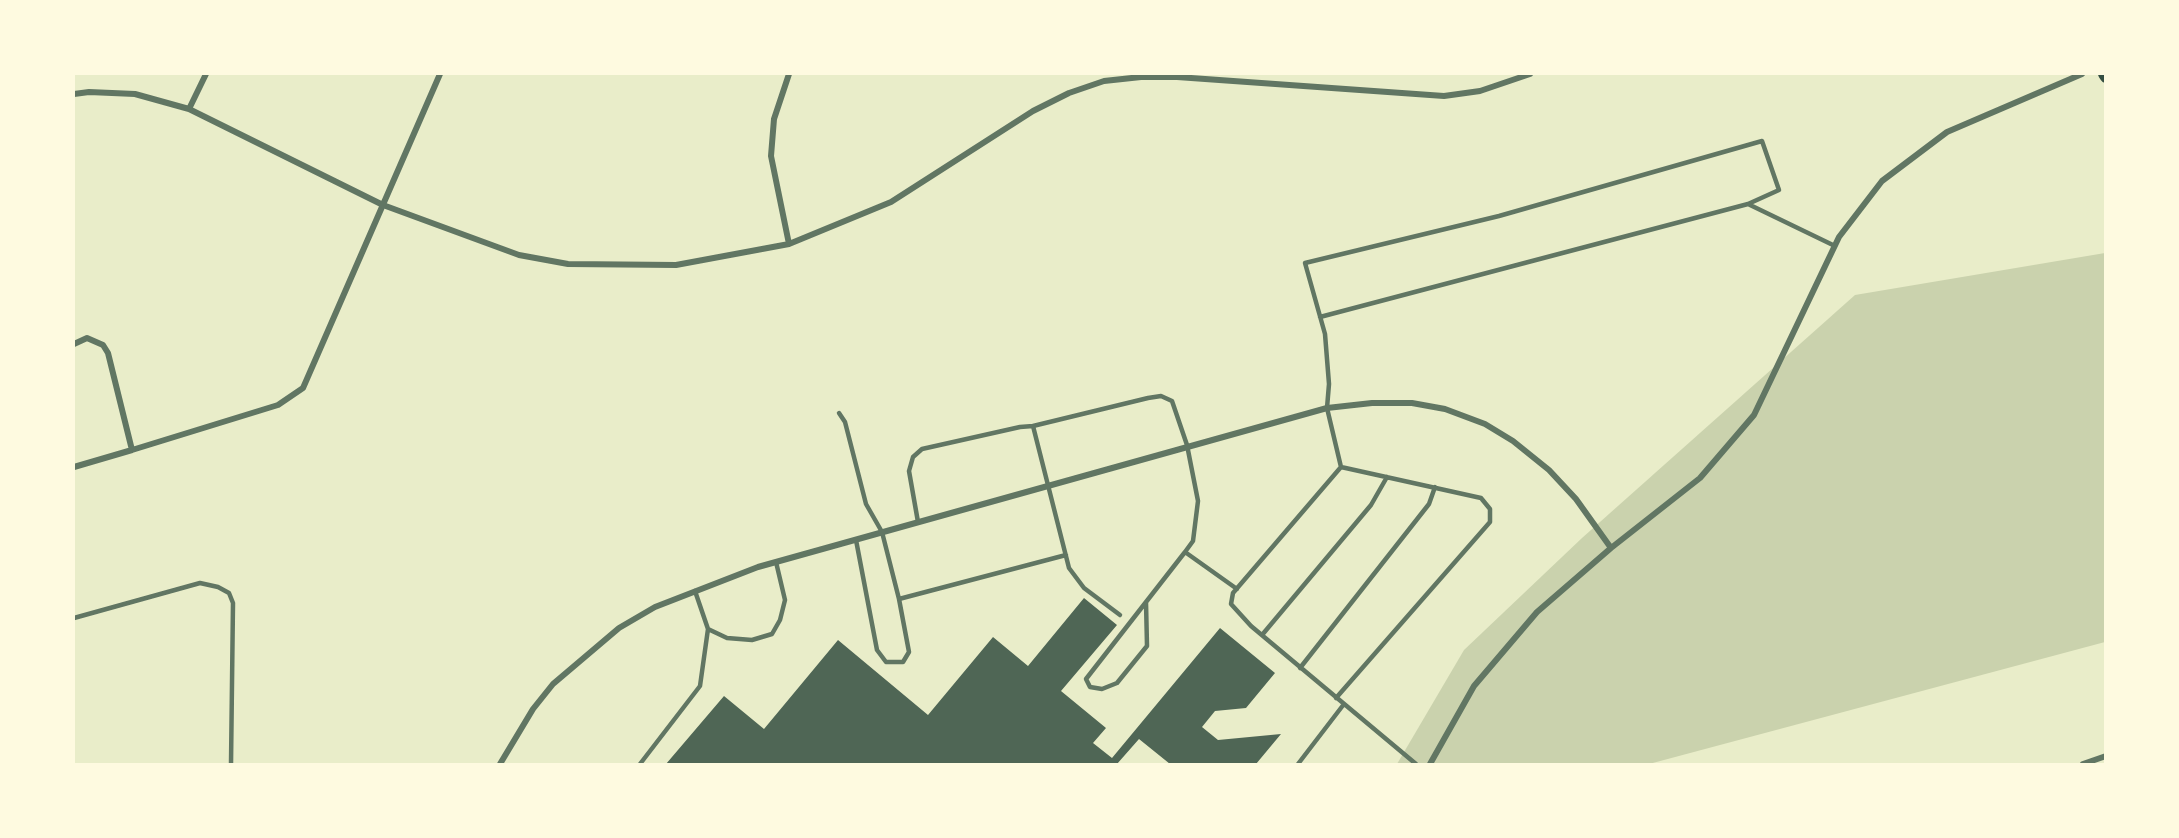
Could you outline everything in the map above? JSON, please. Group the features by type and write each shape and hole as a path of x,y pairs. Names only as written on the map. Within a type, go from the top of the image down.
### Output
{"street":[{"path":"189,109 206,74"},
{"path":"74,467 278,405 303,388 440,74"},
{"path":"789,74 774,118 771,156 789,244"},
{"path":"74,94 89,92 135,94 189,109 383,205 519,255 568,264 676,265 789,244 891,202 1033,111 1069,93 1104,81 1141,76 1177,77 1444,96 1480,91 1530,74"},
{"path":"1430,765 1473,686 1537,612 1611,548 1700,478 1754,415 1835,246 1882,181 1947,132 2082,74"},
{"path":"74,344 87,338 103,345 108,353 132,450"},
{"path":"500,765 533,709 553,684 619,628 655,607 776,562 1327,408 1372,403 1412,404 1445,409 1485,424 1513,441 1549,470 1576,499 1611,548"},
{"path":"2083,765 2106,756"}],"lane":[{"path":"1320,317 1748,204 1779,190 1762,141 1499,216 1305,263 1320,317 1325,334 1329,374 1327,408 1341,467"},
{"path":"1748,204 1835,246"},
{"path":"918,522 909,471 913,457 922,449 1161,396 1172,401 1187,446 1198,501 1193,541 1086,679 1090,687 1102,690 1117,683 1147,646 1146,602"},
{"path":"839,413 845,422 866,504 882,532 899,599 909,652 903,662 886,662 877,650 856,540"},
{"path":"1033,426 1069,568 1084,588 1120,615"},
{"path":"1336,698 1490,522 1490,509 1481,498 1341,467"},
{"path":"1341,467 1237,589 1231,604 1262,635 1416,765"},
{"path":"1262,635 1371,505 1387,477"},
{"path":"1300,668 1429,504 1435,488"},
{"path":"1185,552 1237,589"},
{"path":"899,599 1066,555"},
{"path":"708,629 727,638 752,640 772,634 780,620 784,600 776,562"},
{"path":"74,618 200,583 218,587 229,593 233,603 231,765"},
{"path":"642,764 700,686 708,629 695,591"},
{"path":"1298,765 1344,704"}],"green space":[{"path":"2105,253 2105,642 1649,764 1397,764 1464,650 1582,538 1855,295"}],"building":[{"path":"1084,598 1117,625 1061,691 1106,728 1093,743 1112,758 1220,628 1275,673 1246,708 1215,711 1202,727 1218,740 1281,734 1256,764 1170,764 1139,739 1117,764 666,764 724,696 764,729 838,640 928,715 993,637 1028,666"}]}
